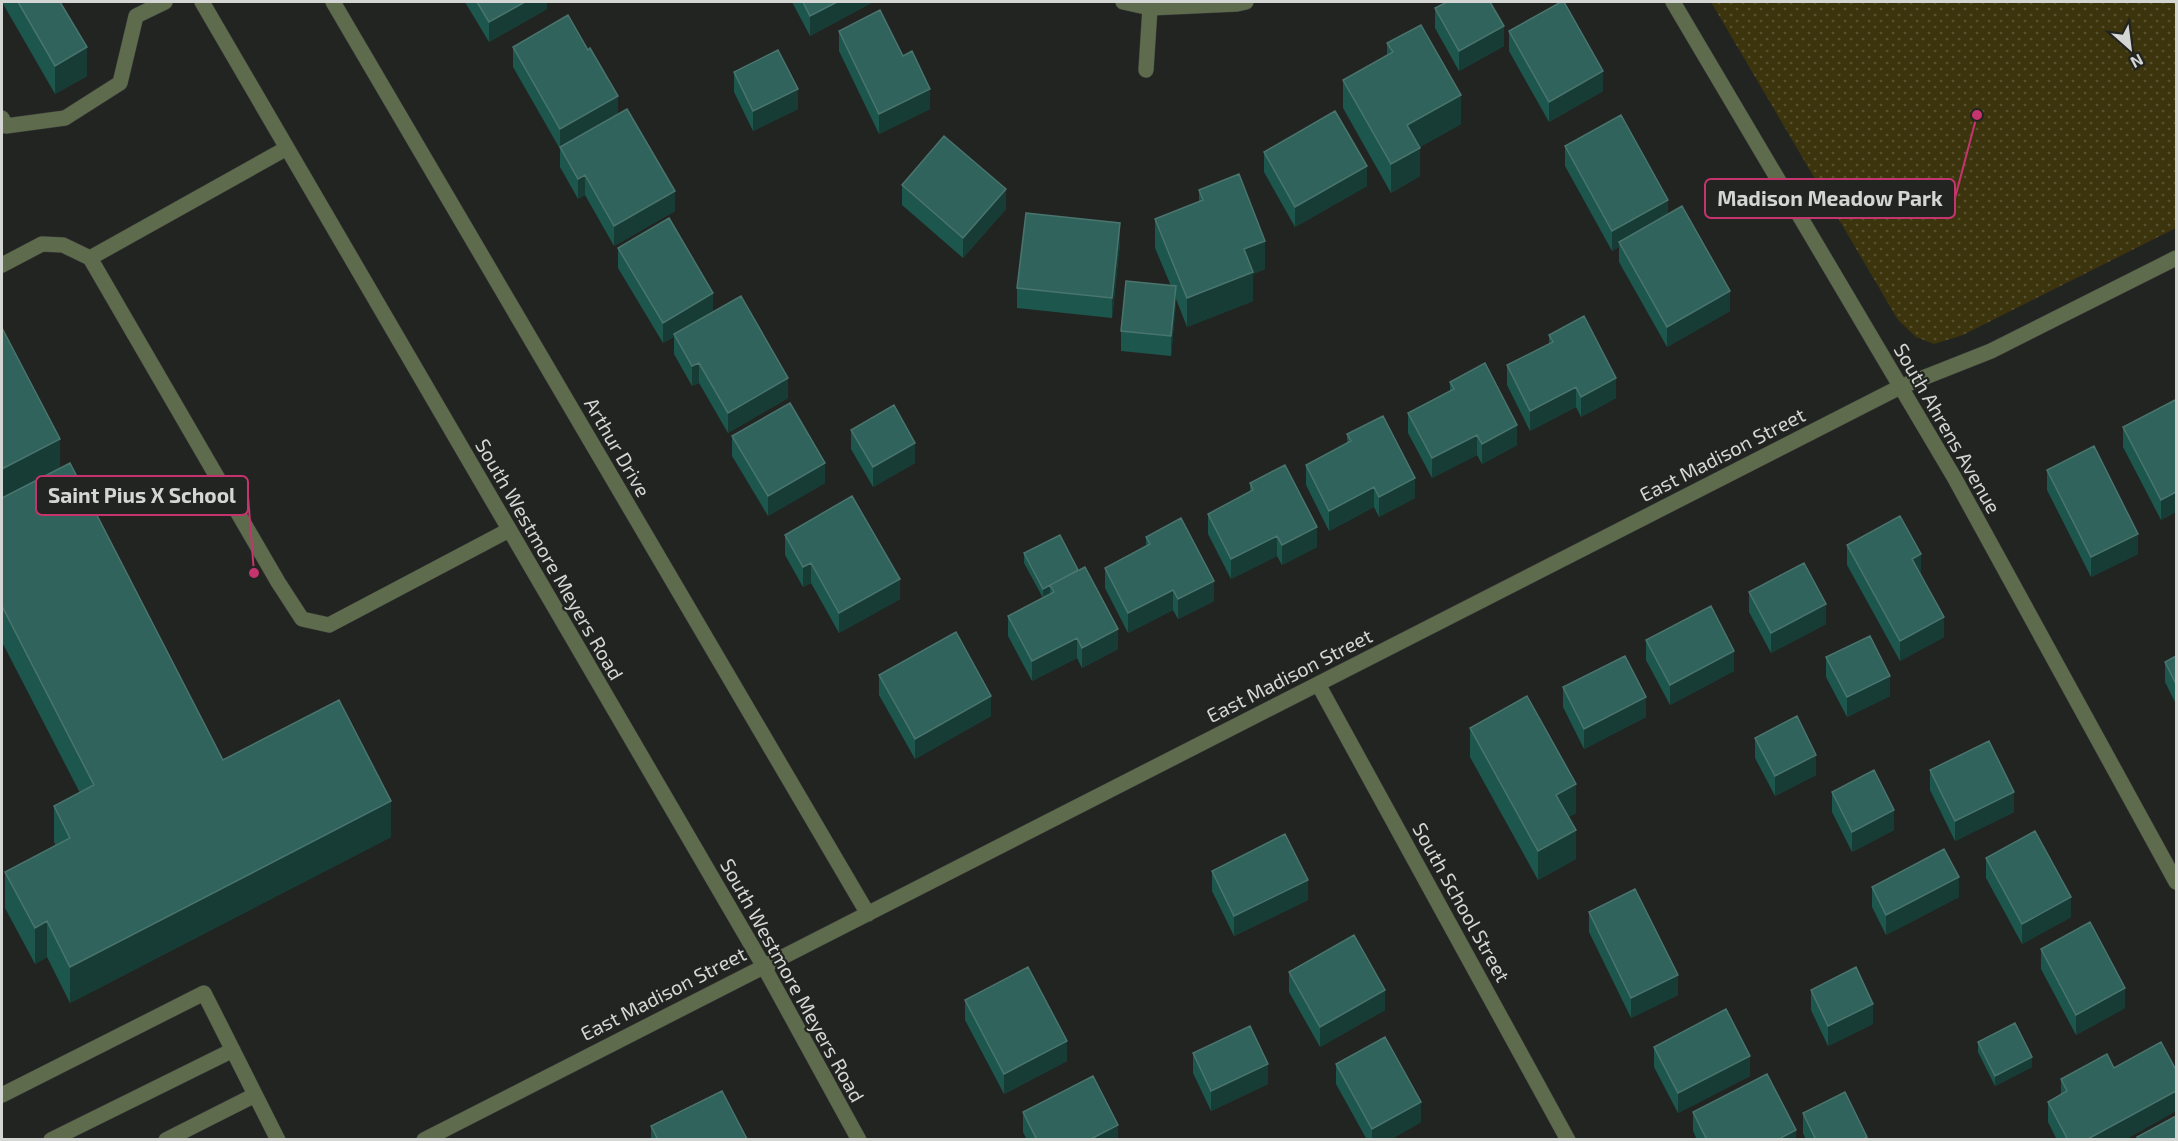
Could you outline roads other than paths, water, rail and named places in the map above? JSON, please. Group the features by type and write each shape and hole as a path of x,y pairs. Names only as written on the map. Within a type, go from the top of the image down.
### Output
{"street":[{"path":"2,118 6,126 65,118 120,83 136,16 165,2"},
{"name":"South Westmore Meyers Road","path":"202,2 763,965 859,1140"},
{"name":"Arthur Drive","path":"333,2 868,914"},
{"path":"1123,2 1150,8 1246,2"},
{"name":"South Ahrens Avenue","path":"1673,2 1954,477 2176,882"},
{"path":"1146,70 1150,8"},
{"path":"90,258 287,148"},
{"path":"2,265 42,244 63,245 90,258 278,582 302,619 329,625 509,530"},
{"name":"East Madison Street","path":"424,1140 763,965 868,914 1900,387 1991,351 2176,258"},
{"name":"South School Street","path":"1318,684 1568,1140"},
{"path":"2,1095 204,993 275,1139"},
{"path":"51,1140 232,1050"},
{"path":"166,1140 255,1095"}],"place":[{"name":"Madison Meadow Park","path":"1977,115"},
{"name":"Saint Pius X School","path":"254,573"}]}
